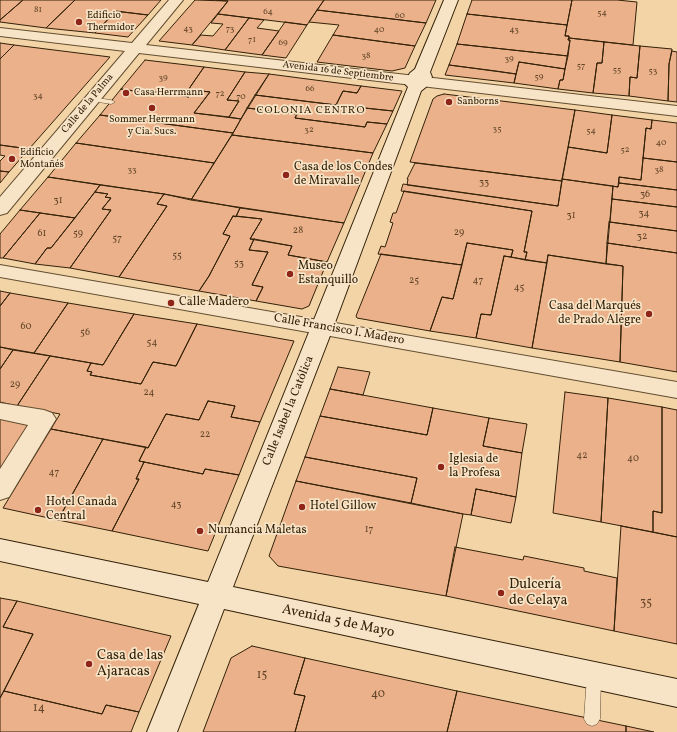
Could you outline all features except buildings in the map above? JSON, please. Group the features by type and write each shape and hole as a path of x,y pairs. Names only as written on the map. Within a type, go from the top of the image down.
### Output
{"street":[{"name":"Calle de la Palma","path":"0,209 176,0"},
{"name":"Calle Isabel la Católica","path":"162,732 450,0"},
{"name":"Avenida 16 de Septiembre","path":"0,32 677,111"},
{"name":"Calle Francisco I. Madero","path":"0,271 677,390"},
{"path":"0,411 44,419 0,490"},
{"name":"Avenida 5 de Mayo","path":"0,550 677,694"}],"lane":[{"path":"92,99 111,102"},
{"path":"592,719 594,676"}],"place":[{"name":"Edificio Thermidor","path":"79,22"},
{"name":"Casa Herrmann","path":"126,93"},
{"name":"Sanborns","path":"449,102"},
{"name":"Sommer Herrmann y Cia. Sucs.","path":"152,108"},
{"name":"Edificio Montañés","path":"12,159"},
{"name":"Casa de los Condes de Miravalle","path":"286,175"},
{"name":"Museo Estanquillo","path":"290,274"},
{"name":"Calle Madero","path":"171,303"},
{"name":"Casa del Marqués de Prado Alegre","path":"649,314"},
{"name":"Iglesia de la Profesa","path":"441,467"},
{"name":"Hotel Gillow","path":"302,507"},
{"name":"Hotel Canada Central","path":"38,510"},
{"name":"Numancia Maletas","path":"200,531"},
{"name":"Dulcería de Celaya","path":"501,593"},
{"name":"Casa de las Ajaracas","path":"89,664"}],"district":[{"name":"COLONIA CENTRO","path":"311,111"}]}
